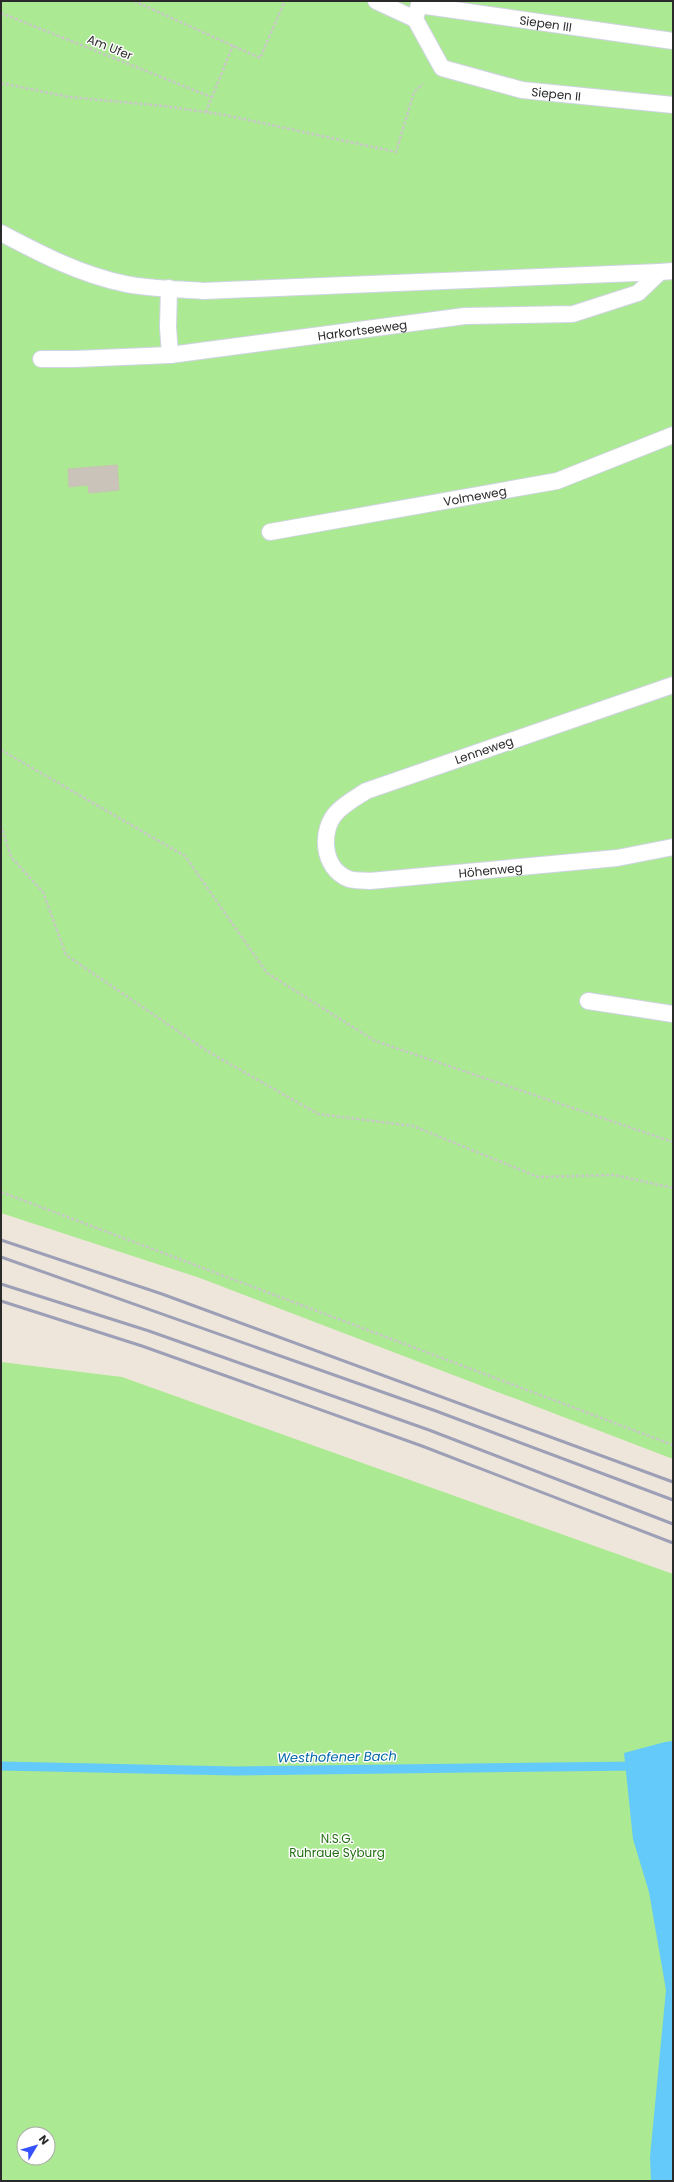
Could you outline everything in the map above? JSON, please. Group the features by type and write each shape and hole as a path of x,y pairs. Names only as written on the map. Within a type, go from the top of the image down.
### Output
{"lane":[{"name":"Siepen III","path":"376,1 418,8 673,41"},
{"path":"418,8 442,68"},
{"name":"Siepen II","path":"442,68 522,90 673,105"},
{"path":"1,234 42,255 83,272 127,284 203,290 667,271"},
{"name":"Harkortseeweg","path":"41,359 170,355 465,316 573,314 638,293 667,271"},
{"path":"169,288 168,327 170,355"},
{"name":"Volmeweg","path":"270,532 557,481 673,436"},
{"name":"Lenneweg","path":"325,846 325,830 337,811 366,791 673,685"},
{"name":"Höhenweg","path":"325,846 334,868 339,872 348,879 370,881 617,858 673,847"},
{"path":"588,1001 673,1014"}],"path":[{"path":"134,1 260,58 285,1"},
{"name":"Am Ufer","path":"1,13 211,97"},
{"path":"206,112 233,45"},
{"path":"1,83 69,97 206,112 396,152 414,92 442,68"},
{"path":"1,750 185,856 267,973 375,1042 673,1142"},
{"path":"1,825 11,857 43,892 66,955 206,1051 318,1114 413,1126 538,1178 614,1175 673,1188"},
{"path":"1,1192 673,1445"}],"green space":[{"path":"1,1 673,1 673,1459 200,1278 1,1213"},
{"name":"N.S.G. Ruhraue Syburg","path":"1,1362 122,1377 673,1574 673,2181 1,2181"}],"water":[{"path":"673,1741 673,2181 651,2181 650,2157 666,1990 649,1892 633,1839 624,1753"}],"building":[{"path":"117,465 119,490 89,493 88,485 69,487 68,469"}],"waterway":[{"name":"Westhofener Bach","path":"1,1766 236,1771 638,1766"}],"railway":[{"path":"1,1240 162,1294 673,1482"},
{"path":"1,1257 436,1411 673,1500"},
{"path":"1,1284 149,1331 429,1430 673,1524"},
{"path":"1,1301 142,1346 422,1446 673,1543"}]}
